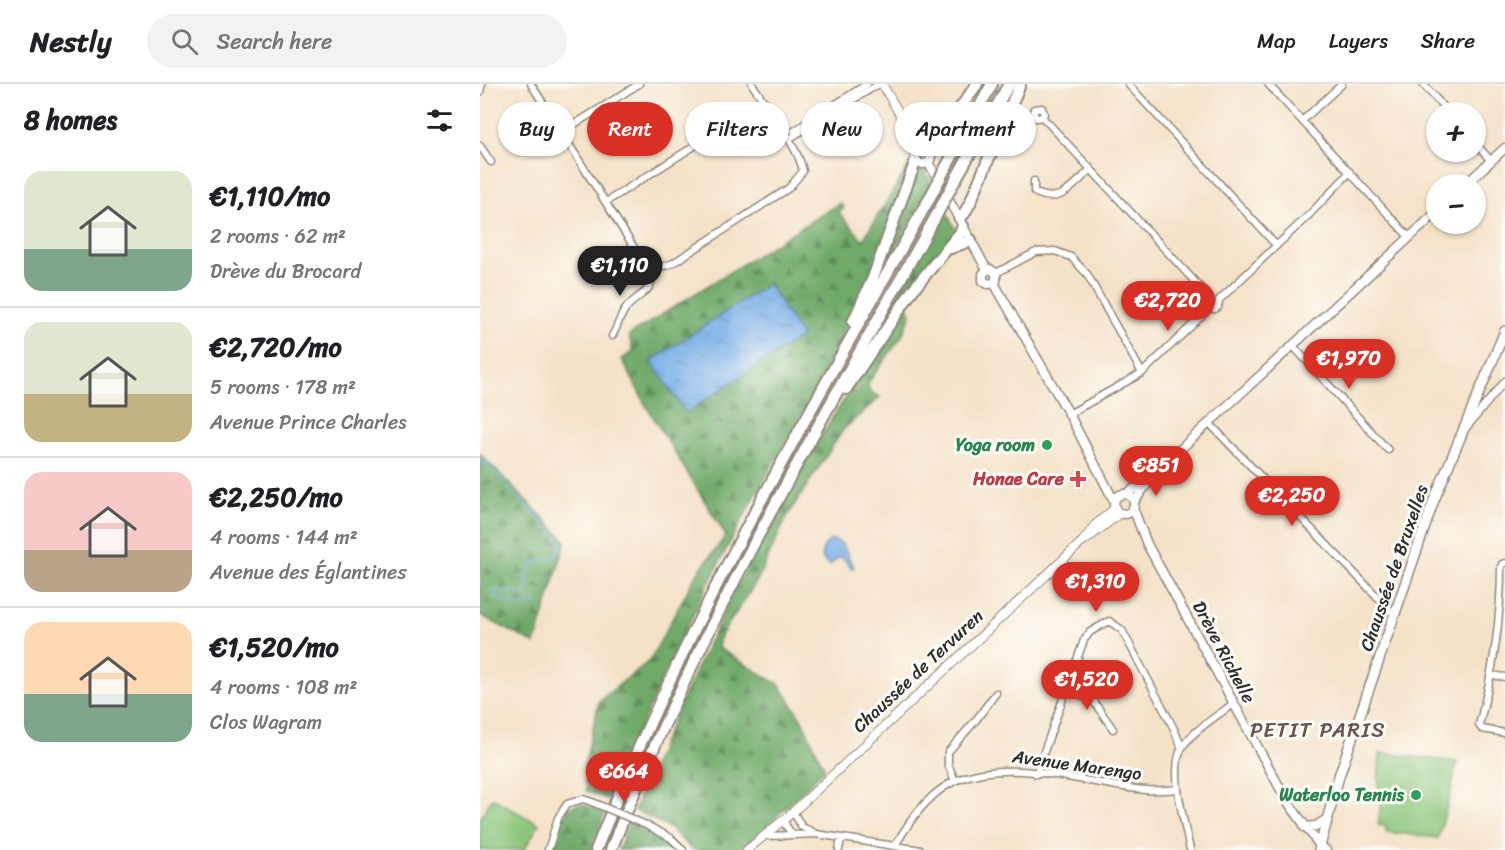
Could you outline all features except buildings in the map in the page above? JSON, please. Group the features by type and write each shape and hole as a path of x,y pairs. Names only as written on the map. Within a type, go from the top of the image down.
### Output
{"highway":[{"path":"964,102 977,84"},
{"path":"596,850 642,741 702,612 747,524 992,84"},
{"path":"611,850 649,757 705,637 760,530 1009,84"},
{"path":"827,410 836,403 912,291 946,251 970,203 1020,84"},
{"path":"841,356 844,340 873,278 922,161"},
{"path":"946,251 971,240"}],"main road":[{"path":"1477,174 1505,148"},
{"path":"917,156 961,222 987,270"},
{"path":"922,161 931,156"},
{"path":"1119,509 1134,505 1153,476 1426,222"},
{"path":"990,269 996,273 994,283 988,284 983,281 983,273 987,270 990,269"},
{"name":"Drève Richelle","path":"994,283 1069,414 1119,509 1142,533"},
{"name":"Chaussée de Bruxelles","path":"1322,849 1325,820 1434,500 1505,331"},
{"name":"Drève Richelle","path":"1101,474 1124,494 1133,498 1142,533 1233,704 1287,801 1322,849"},
{"path":"1119,509 1124,494 1153,476"},
{"path":"1304,826 1316,826 1325,820"}],"street":[{"path":"480,92 482,84"},
{"path":"531,84 543,102"},
{"path":"575,124 639,84"},
{"path":"752,84 764,102"},
{"path":"789,136 867,84"},
{"path":"789,137 880,84 895,108"},
{"path":"1128,84 1276,245"},
{"path":"1268,84 1409,237"},
{"path":"1302,121 1342,84"},
{"path":"1423,84 1439,102"},
{"path":"1042,117 1210,298"},
{"path":"575,153 640,257 652,267 662,267 789,188 803,171 801,162 789,141"},
{"path":"480,146 491,162"},
{"path":"606,202 685,152"},
{"path":"1486,155 1491,161"},
{"path":"1034,181 1034,192 1050,197 1058,196 1066,193 1091,169"},
{"path":"1069,414 1142,373 1210,308 1217,308 1219,300 1310,214 1350,172"},
{"path":"996,273 1036,252 1055,251 1071,257 1087,274 1142,373"},
{"path":"612,336 627,307 647,293 653,278 652,267"},
{"path":"1210,298 1216,297 1219,300"},
{"path":"1210,298 1207,304 1210,308"},
{"path":"1293,346 1388,450"},
{"path":"1463,432 1505,381"},
{"path":"1209,423 1394,614"},
{"name":"Chaussée de Tervuren","path":"755,850 785,819 1083,541 1095,525 1119,509"},
{"path":"1505,563 1501,567 1502,617 1479,725 1482,729 1505,733"},
{"path":"1036,774 1084,640 1089,632 1109,621 1122,630 1182,748"},
{"path":"1491,675 1505,677"},
{"path":"1065,689 1092,699 1113,729"},
{"path":"955,781 948,764 948,752 996,693"},
{"path":"1190,850 1178,789 1178,760 1182,748 1189,739 1233,704"},
{"name":"Avenue Marengo","path":"895,846 906,826 928,800 955,781 979,773 998,770 1147,790 1178,789"},
{"path":"548,850 558,818 567,804 583,799 646,825 671,838 683,850"},
{"path":"793,812 802,827 816,834"},
{"path":"785,819 786,826 792,834"},
{"name":"Chaussée de Tervuren","path":"747,850 777,827"},
{"path":"769,837 816,834 921,850"},
{"path":"839,850 841,838"}],"green space":[{"path":"912,160 869,275 840,340 703,595 654,697 609,800 586,791 584,766 599,701 650,660 696,575 726,536 645,404 622,359 633,352 629,335 840,203 844,208 839,213 863,240"},
{"path":"923,169 932,183 863,306 916,172"},
{"path":"945,210 958,233 864,354"},
{"path":"908,305 911,315 902,336 868,383 869,391 880,397 843,430 788,515 757,581 720,637 718,648 780,685 801,718 825,769 754,839 739,850 692,850 668,827 634,810 693,676 758,545 818,440"},
{"path":"480,454 566,541 535,644 480,615"},
{"name":"Waterloo Tennis","path":"1380,753 1457,762 1438,838 1386,832 1386,826 1378,825 1382,792 1378,791"},
{"path":"492,798 539,824 524,850 480,850 480,819"},
{"path":"582,804 605,813 591,850 550,850 560,820 574,805"},
{"path":"629,823 659,834 678,850 618,850"}],"water":[{"path":"768,284 802,336 686,413 651,361"},
{"path":"831,540 843,546 853,568 843,558 839,557 830,565 823,559 823,549"}],"waterway":[{"path":"480,458 504,481"},
{"path":"507,485 561,540 562,546 555,558 538,561 530,568 526,595 496,589 495,597 516,605 538,602"}],"place":[{"name":"Yoga room","path":"1047,445"},
{"name":"Honae Care","path":"1078,479"},
{"name":"Waterloo Tennis","path":"1416,795"}],"district":[{"name":"PETIT PARIS","path":"1318,730"}]}
